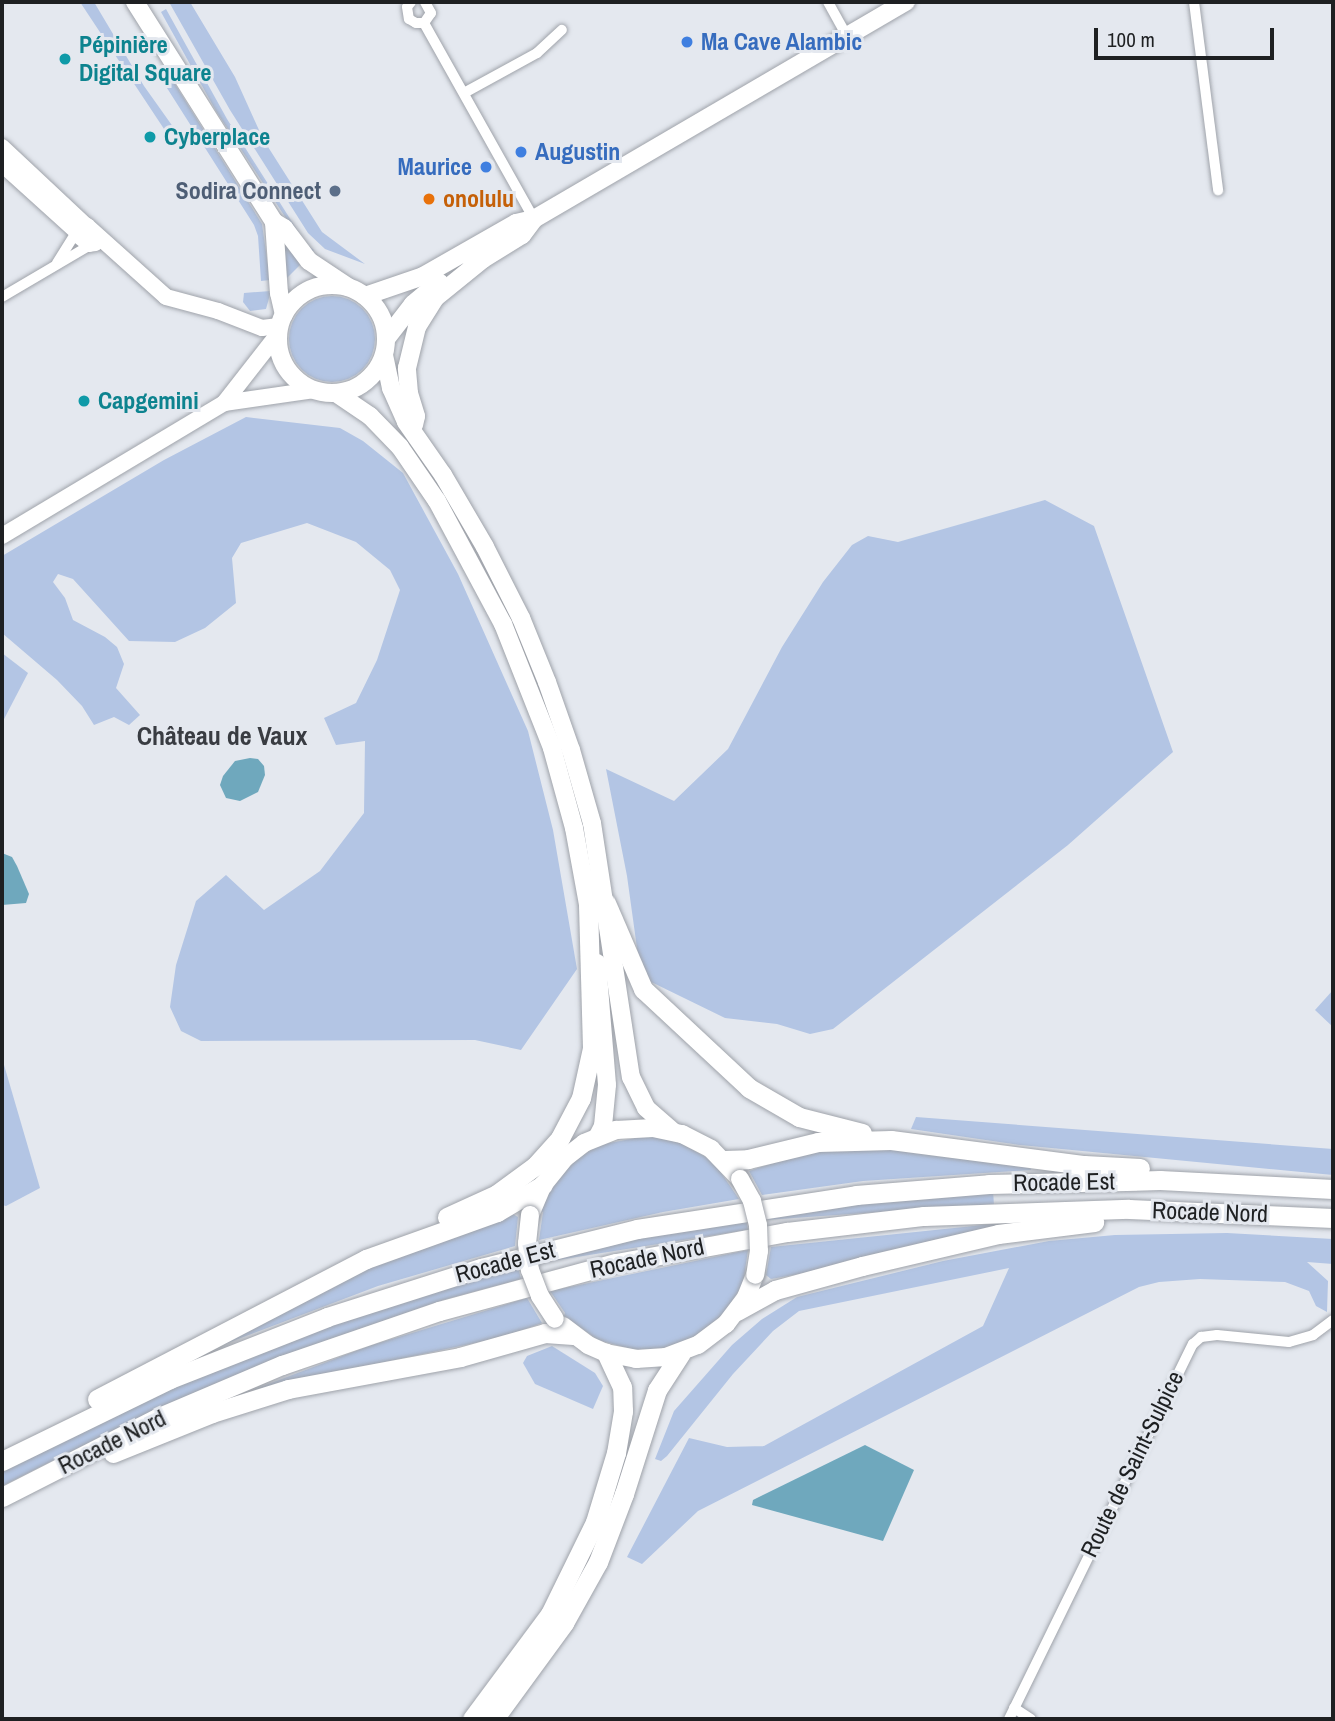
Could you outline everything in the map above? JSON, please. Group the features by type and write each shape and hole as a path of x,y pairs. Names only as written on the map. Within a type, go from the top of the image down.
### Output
{"highway":[{"path":"597,903 643,989 750,1088 799,1116 891,1140 1084,1165 1242,1176 1333,1189"},
{"path":"366,1259 391,1241 497,1194 535,1166 560,1138 581,1098 592,1055 597,903"},
{"path":"724,1160 748,1158 818,1142 891,1140"},
{"name":"Rocade Est","path":"2,1461 106,1408 282,1333 432,1282 618,1234 784,1204 930,1187 1160,1180 1333,1189"},
{"path":"2,1454 25,1437 366,1259 497,1212 543,1185"},
{"name":"Rocade Nord","path":"2,1497 157,1418 282,1366 439,1311 616,1264 787,1232 924,1216 1129,1209 1333,1218"},
{"path":"737,1311 775,1290 811,1279 1043,1226 1163,1220 1333,1224"},
{"path":"2,1497 212,1413 268,1394 336,1378 472,1354 545,1333 573,1335"},
{"path":"472,1719 550,1614 595,1522 616,1453 623,1411 622,1387 606,1353"},
{"path":"494,1719 564,1623 598,1562 624,1494 657,1390 681,1353"}],"main road":[{"path":"135,2 274,222 284,228 311,263 366,296 381,315 395,399 406,422 413,428 485,547 521,618 571,750 592,823 606,1052 606,1110 598,1136"},
{"path":"366,296 423,276 516,223 534,219 906,2"},
{"path":"413,428 415,416 409,393 407,368 417,327 435,298 483,259 522,235 534,219"},
{"path":"274,222 281,357 286,368 303,385 314,390 336,393 349,391 371,377 385,347 425,292 472,261 483,259"},
{"path":"280,325 293,301 310,289 334,285 348,287"},
{"path":"336,393 377,422 400,447 437,500 503,624 552,748 597,903 631,1077 646,1108 671,1131"},
{"path":"634,1128 671,1131 698,1141 724,1160 740,1178 752,1201 758,1226 759,1251 755,1275 737,1311 713,1336 681,1353 636,1359 606,1353 573,1335 555,1319 540,1296 530,1270 527,1243 530,1215 543,1185 565,1158 598,1136 634,1128"}],"street":[{"path":"411,2 407,7 409,19 424,23"},
{"path":"424,23 431,13 425,2"},
{"path":"828,2 848,36"},
{"path":"1195,2 1218,190"},
{"path":"424,23 534,219"},
{"path":"464,93 537,53 562,30"},
{"path":"2,147 79,229"},
{"path":"2,164 166,297 218,311 262,328 280,325"},
{"path":"57,263 79,229"},
{"path":"2,297 94,241"},
{"path":"224,403 280,325"},
{"path":"2,536 224,403 314,390"},
{"name":"Route de Saint-Sulpice","path":"1011,1714 1193,1344 1201,1337 1217,1335 1289,1342 1313,1335 1333,1320"},
{"path":"1011,1714 1031,1719"}],"shaded area":[{"path":"80,2 94,2 144,86 176,131 168,135"},
{"path":"169,2 190,2 235,77 263,139 322,232 365,264 325,249 308,233 230,110"},
{"path":"166,9 227,119 306,244 314,250 310,255 216,111 161,12"},
{"path":"168,73 262,224 270,280 261,281 258,236 254,225 160,77"},
{"path":"285,243 302,263 285,279"},
{"path":"271,291 266,309 250,311 243,302 244,293"},
{"path":"332,296 356,303 368,315 375,339 368,363 356,375 332,382 308,375 296,363 289,339 296,315 308,303"},
{"path":"246,417 340,428 363,441 403,473 458,574 528,731 553,830 577,969 521,1050 475,1040 201,1041 181,1031 170,1007 176,965 196,901 226,875 264,910 320,871 364,813 365,741 336,745 324,718 356,703 377,660 400,590 390,570 356,542 307,523 241,543 232,558 236,603 205,628 175,642 129,641 73,579 58,574 53,582 65,598 73,620 105,637 117,647 124,664 116,688 140,715 129,725 114,717 94,725 82,706 57,680 2,633 2,556 164,460"},
{"path":"1045,500 1094,526 1173,752 1068,845 833,1029 810,1034 777,1024 725,1018 641,977 627,876 606,769 674,801 728,749 782,647 823,582 852,545 868,536 898,542"},
{"path":"2,653 28,673 2,723"},
{"path":"258,759 264,766 265,775 258,792 240,801 226,798 220,785 223,776 235,761"},
{"path":"2,853 12,857 17,866 29,894 26,903 2,905"},
{"path":"1333,990 1333,1027 1315,1010"},
{"path":"2,1058 40,1188 6,1206 2,1205"},
{"path":"916,1117 1333,1149 1333,1175 1020,1145 911,1129"},
{"path":"647,1136 675,1140 713,1161 739,1199 663,1212 539,1240 543,1212 540,1211 551,1188 572,1163 598,1145"},
{"path":"858,1146 1031,1164 1031,1170 863,1181 762,1195 749,1171 804,1153"},
{"path":"993,1191 994,1204 768,1220 768,1207"},
{"path":"511,1213 518,1217 515,1246 378,1286 193,1356 344,1275"},
{"path":"746,1218 748,1230 540,1263 539,1251"},
{"path":"1029,1222 799,1274 771,1279 766,1275 771,1247"},
{"path":"1227,1233 1333,1239 1333,1264 1307,1262 1328,1281 1327,1312 1316,1306 1309,1291 1285,1282 1200,1279 1159,1282 1139,1287 698,1511 642,1564 627,1557 689,1438 727,1447 764,1446 983,1326 1009,1268 799,1311 773,1331 733,1374 667,1456 661,1461 655,1459 674,1411 732,1345 762,1319 797,1297 943,1261 1049,1241 1115,1235"},
{"path":"748,1250 743,1284 724,1314 691,1339 662,1349 635,1350 598,1340 564,1316 565,1313 550,1291"},
{"path":"518,1267 521,1279 443,1300 328,1340 126,1424 2,1486 2,1470 186,1381 362,1313"},
{"path":"527,1298 542,1323 503,1337 253,1390 369,1346"},
{"path":"552,1346 595,1373 603,1386 593,1409 535,1384 523,1363 527,1356"},
{"path":"865,1445 914,1470 883,1541 752,1505 753,1500"}],"place":[{"name":"Ma Cave Alambic","path":"687,42"},
{"name":"Pépinière Digital Square","path":"65,59"},
{"name":"Cyberplace","path":"150,137"},
{"name":"Augustin","path":"521,152"},
{"name":"Maurice","path":"486,167"},
{"name":"Sodira Connect","path":"335,191"},
{"name":"onolulu","path":"429,199"},
{"name":"Capgemini","path":"84,401"}],"district":[{"name":"Château de Vaux","path":"222,736"}]}
